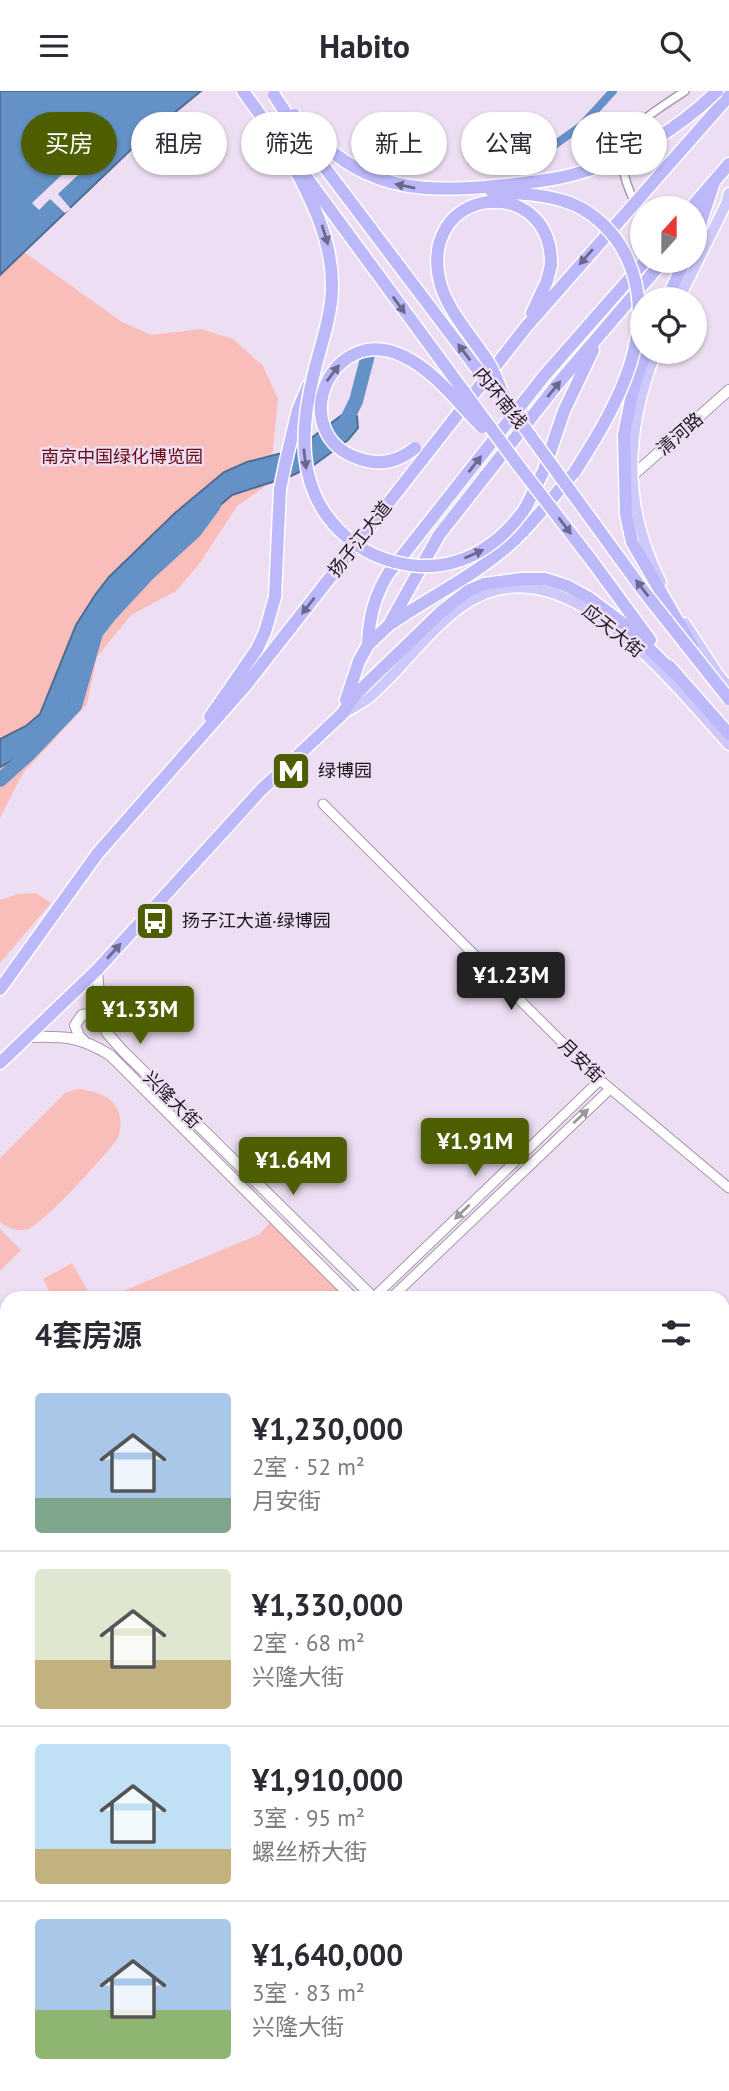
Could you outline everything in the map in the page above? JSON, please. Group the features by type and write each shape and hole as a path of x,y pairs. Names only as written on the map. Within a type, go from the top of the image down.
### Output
{"highway":[{"path":"243,91 258,112"},
{"path":"450,190 575,174 624,156 686,119 717,91"},
{"path":"273,93 340,159 365,173 400,185 524,194 566,201 581,208 615,238 627,257 640,302 634,350 616,401 574,473 509,545 467,577 389,625 368,645 359,661 341,715"},
{"name":"内环南线","path":"273,93 301,136 474,365 508,405 642,589 729,699"},
{"name":"扬子江大道","path":"641,196 729,96"},
{"path":"702,196 729,165"},
{"path":"195,743 221,699 257,649 265,632 275,597 281,489 285,465 298,410 324,341 332,285 329,250 323,226 298,175"},
{"name":"内环南线","path":"305,175 672,671 729,734"},
{"path":"706,196 714,182"},
{"path":"707,203 714,182"},
{"path":"508,405 491,365 450,305 442,288 437,264 439,241 446,225 472,205 490,201 506,202 520,207 539,223 548,241 551,265 547,281 526,327"},
{"name":"扬子江大道","path":"0,989 98,853 246,685 526,327 630,209"},
{"path":"368,645 373,604 388,574 544,376 634,273"},
{"path":"389,625 439,535 556,386 653,273"},
{"path":"314,373 304,429 304,456 315,497 326,517 360,548 393,562 430,566 444,564 481,552 513,526 526,507 544,470 564,411 603,331"},
{"path":"439,435 407,455 385,462 365,461 339,449 326,429 321,407 324,386 337,366 358,352 377,350 402,355 443,386 515,461"},
{"path":"642,364 633,390 624,435 626,514 632,542 710,677"},
{"path":"0,1065 97,970 272,779 341,715 357,693 453,601 484,584 502,580 545,579 567,586 589,598 625,625 672,671"}],"main road":[{"path":"685,287 729,193"},
{"path":"652,364 638,404 627,475 637,520 649,557 673,604 729,687"},
{"name":"清河路","path":"627,475 728,395"},
{"name":"应天大街","path":"341,715 369,698 462,606 486,593 526,587 567,597 590,609 653,665 729,745"},
{"path":"97,970 100,1008 107,1033"},
{"name":"兴隆大街","path":"85,1042 75,1024 82,1015 88,1013 96,1016 107,1033 189,1117 367,1291"},
{"name":"兴隆大街","path":"29,1037 74,1038 110,1055 346,1291"}],"street":[{"path":"632,196 625,183 622,163 628,137 637,123 651,111 685,91"},
{"name":"月安街","path":"323,804 600,1080 729,1188"},
{"path":"381,1291 600,1080"},
{"path":"398,1291 610,1089"}],"green space":[{"name":"南京中国绿化博览园","path":"24,252 122,322 151,335 201,329 233,339 263,366 278,399 272,459 263,488 237,506 200,563 176,591 131,615 97,657 87,704 23,773 0,818 0,275"},
{"path":"36,893 51,903 0,963 0,900 18,894"},
{"path":"78,1089 106,1097 118,1109 118,1138 76,1187 37,1223 22,1230 7,1226 0,1222 0,1158 65,1093"},
{"path":"274,1218 346,1291 123,1291 260,1234"},
{"path":"0,1229 21,1250 0,1271"},
{"path":"72,1263 88,1291 49,1291 43,1279"}],"water":[{"path":"0,91 201,91 175,112 131,112 131,150 117,163 117,112 21,112 21,175 104,175 0,275"},
{"path":"351,412 357,416 358,428 348,440 314,465 291,476 232,495 124,594 96,636 56,731 36,748 0,767 0,739 26,726 40,714 76,625 109,577 175,513 224,472 247,462 286,452 306,442 342,415"}],"pier":[{"path":"62,175 78,175 58,194 71,209 65,213 50,199 39,210 32,203"}],"waterway":[{"path":"557,143 581,126 613,91"},
{"path":"342,429 356,401 368,355"},
{"path":"0,780 75,706 96,633 110,615 148,574 195,531 214,505"}],"place":[{"name":"绿博园","path":"291,771"},
{"name":"扬子江大道·绿博园","path":"155,921"}]}
